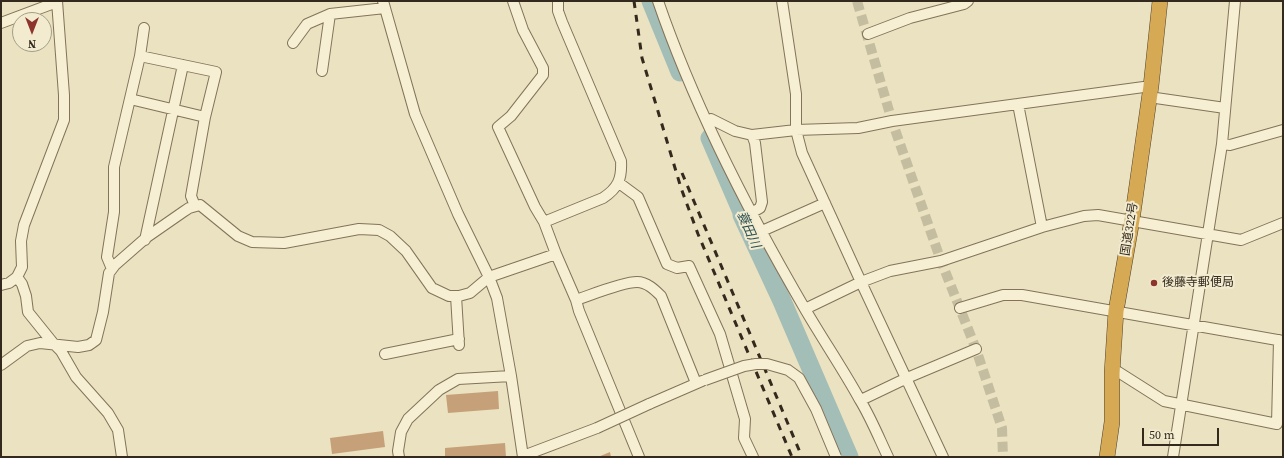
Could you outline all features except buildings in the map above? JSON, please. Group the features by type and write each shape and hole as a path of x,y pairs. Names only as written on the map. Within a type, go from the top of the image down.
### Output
{"highway":[{"name":"国道322号","path":"1107,457 1112,422 1112,368 1116,311 1132,220 1150,92 1160,1"}],"street":[{"path":"513,1 523,30 543,68 543,75 512,116 498,127 535,207 544,222 639,457"},
{"path":"544,222 603,198 611,193 618,183 622,172 620,161 562,22 558,11 558,1"},
{"path":"658,1 669,31 707,120 752,213 805,310 861,400 888,457"},
{"path":"782,1 796,94 796,130 802,153 943,457"},
{"path":"868,34 910,18 964,4 968,1"},
{"path":"1173,457 1222,144 1235,1"},
{"path":"1,23 57,2 64,95 64,120 24,225 21,241 22,267 17,277 9,283 1,285"},
{"path":"293,43 307,24 330,14 384,4 416,114 458,214 489,277 497,298 511,376 523,457 597,428 701,382 744,366 756,364 767,364 788,370 799,378 816,409 836,457"},
{"path":"322,71 330,14"},
{"path":"112,269 107,257 114,212 113,173 140,56 144,28"},
{"path":"140,56 216,72 191,196 195,206"},
{"path":"145,240 183,65"},
{"path":"707,120 712,119 735,130 752,135 796,130 858,128 892,121 1018,104 1150,92 1225,108"},
{"path":"130,99 206,117"},
{"path":"1018,104 1042,227"},
{"path":"1222,144 1230,145 1283,130"},
{"path":"752,135 756,143 762,202 760,208 752,213"},
{"path":"618,183 638,197 666,264 677,268 689,266 720,334 745,419 744,438 753,457"},
{"path":"762,231 825,203"},
{"path":"1,365 27,346 40,343 53,343 78,347 89,345 96,340 103,312 109,273 112,269 145,240 189,208 200,205 238,236 252,242 284,243 359,229 378,230 390,236 406,251 432,288 449,296 470,293 489,277 556,254"},
{"path":"805,310 861,282 890,271 941,261 1042,227 1084,216 1098,215 1132,220 1207,235 1242,240 1283,223"},
{"path":"17,277 22,284 26,296 28,312 61,351 76,377 108,413 118,430 122,457"},
{"path":"576,300 632,283 639,282 652,287 661,296 701,382"},
{"path":"960,308 1003,295 1022,295 1281,341 1280,425 1164,401 1112,368"},
{"path":"385,354 459,342 456,296"},
{"path":"861,400 907,378 976,349"},
{"path":"399,457 398,451 401,432 408,419 439,390 458,379 511,376"}],"waterway":[{"name":"蓑田川","path":"651,1 680,72"},
{"name":"蓑田川","path":"710,138 742,215 782,301 849,457"}],"tunnel":[{"path":"857,1 892,121 941,261 976,349 1002,428 1003,457"}],"railway":[{"path":"634,1 642,58 681,188 698,234 792,457"},
{"path":"682,173 802,457"}],"place":[{"name":"後藤寺郵便局","path":"1154,283"}]}
